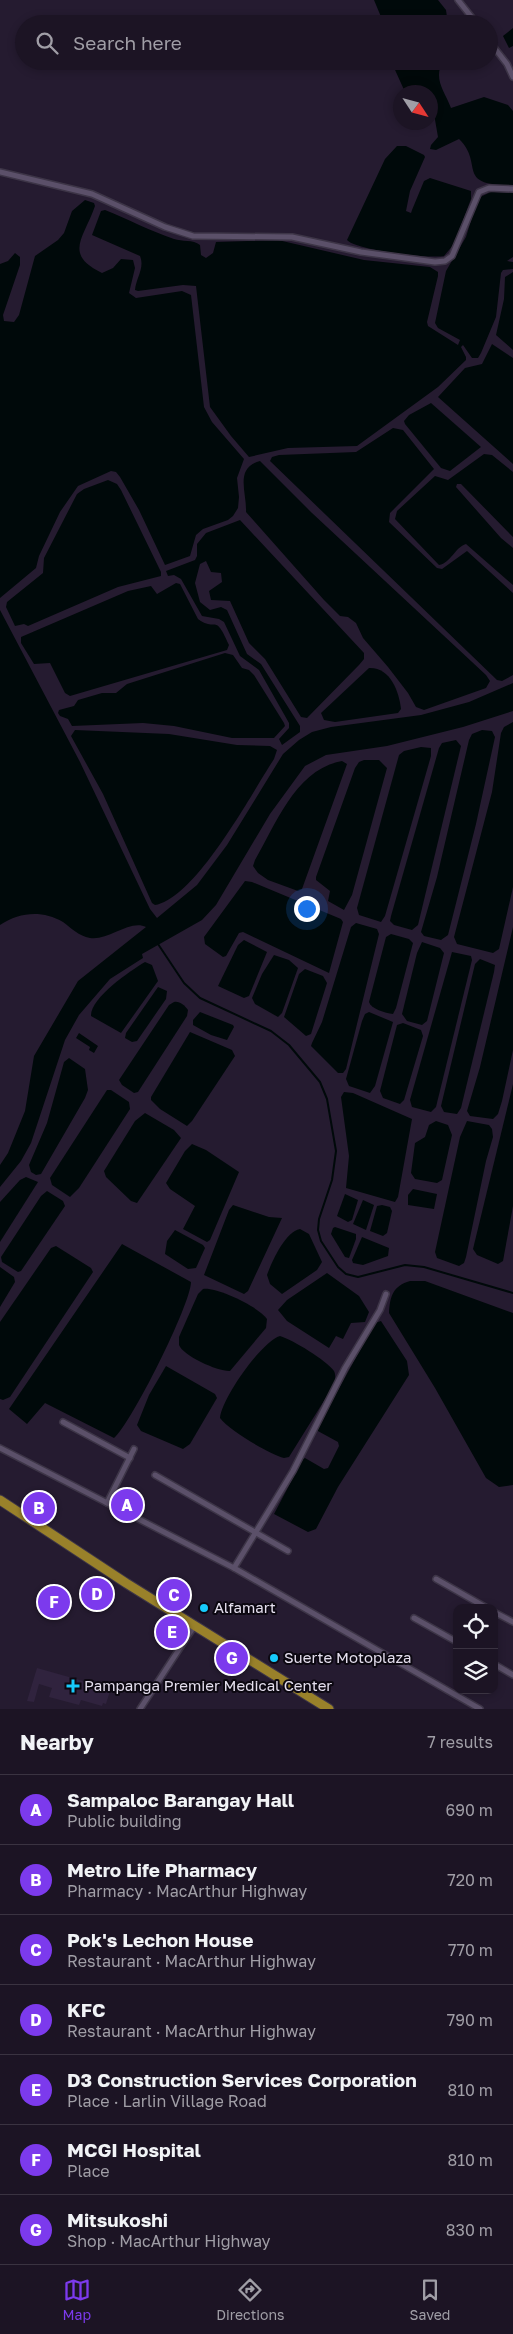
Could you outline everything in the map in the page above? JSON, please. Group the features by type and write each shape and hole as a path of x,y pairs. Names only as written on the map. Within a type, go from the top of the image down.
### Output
{"highway":[{"path":"0,1500 90,1560 329,1709"}],"street":[{"path":"458,0 470,15"},
{"path":"498,52 507,64 513,77"},
{"path":"0,172 92,194 165,227 193,236 292,237 352,250 435,262 445,261 452,256 479,192 489,188 513,189"},
{"path":"234,1568 293,1471 346,1368 380,1310 386,1294"},
{"path":"64,1422 130,1458"},
{"path":"0,1448 234,1568 480,1709"},
{"path":"107,1503 134,1449"},
{"path":"155,1476 288,1551"},
{"path":"436,1579 480,1604"},
{"path":"498,1614 513,1622"},
{"path":"414,1618 453,1640"},
{"path":"140,1709 195,1625"},
{"path":"498,1666 513,1675"}],"shaded area":[{"path":"374,0 438,0 446,10 447,15 380,15"},
{"path":"513,28 513,46 509,48 503,36"},
{"path":"395,70 440,70 439,79 451,108 484,97 508,105 513,111 513,185 483,182 477,177 466,148 459,139 436,150 430,149 438,137 438,85 402,85"},
{"path":"397,146 406,146 425,157 410,191 406,211 411,213 424,181 430,178 471,191 471,199 454,244 444,256 393,253 353,244 347,240 385,159"},
{"path":"491,192 513,193 513,257 507,261 513,262 513,269 503,270 501,273 496,317 481,353 478,358 472,358 463,345 461,347 466,360 438,387 357,446 288,448 249,457 210,407 196,286 183,285 135,290 141,269 140,256 92,235 101,211 105,210 165,236 197,243 200,245 201,255 206,258 213,253 216,242 278,240 364,260 430,267 438,272 438,276 427,322 428,326 458,345 460,340 438,328 435,323 446,271 466,237 478,198"},
{"path":"85,200 94,203 95,206 80,244 80,252 83,259 90,266 102,273 113,268 121,259 133,260 135,268 129,293 136,298 182,291 191,295 204,407 212,422 244,459 237,478 238,508 228,520 203,529 196,535 190,556 165,565 139,510 120,477 116,472 111,471 78,486 60,512 39,556 36,568 0,598 0,264 8,261 15,253 20,257 20,265 3,315 4,321 14,322 19,315 35,256 58,240 64,233 72,211"},
{"path":"513,272 513,350 496,335 504,299 505,277"},
{"path":"492,344 513,358 513,464 438,397 465,368 482,364"},
{"path":"431,403 481,447 450,471 441,468 404,421 409,415"},
{"path":"393,428 403,430 434,469 390,513 389,522 437,568 442,569 467,551 513,593 513,675 502,681 497,680 270,461 272,457 279,455 356,452"},
{"path":"484,454 492,455 513,472 513,537 461,484 457,484 456,487 501,538 513,548 513,585 466,544 459,548 447,561 439,565 395,519 397,511 435,476 448,480"},
{"path":"260,461 312,513 486,675 490,681 486,688 424,710 416,707 408,693 363,638 356,623 348,617 340,616 324,600 246,512 244,475 252,464"},
{"path":"108,480 117,484 121,490 161,572 161,576 118,587 28,626 24,624 15,626 6,607 7,602 43,573 44,558 77,494 84,489"},
{"path":"240,520 364,653 364,659 359,665 307,718 301,717 265,659 249,643 230,601 211,600 209,591 222,582 221,573 211,572 206,561 200,564 195,583 200,602 210,610 221,607 227,610 247,654 261,664 300,726 300,732 282,745 279,739 289,728 289,723 259,670 240,656 224,622 219,619 202,616 181,579 174,575 168,576 166,571 195,560 197,544 206,533"},
{"path":"176,583 180,584 198,619 204,623 218,626 229,645 227,650 70,696 65,693 50,663 34,664 21,643 21,637 128,591 151,586 157,594"},
{"path":"0,610 80,762 150,909 157,918 197,885 227,845 283,754 312,732 331,727 421,715 469,702 513,683 513,711 463,727 387,746 326,755 305,766 270,814 216,905 202,920 142,954 143,958 110,979 79,1015 65,1040 31,1143 21,1161 0,1187 0,1165 8,1153 25,1111 34,1056 78,981 146,927 140,925 133,926 97,938 90,938 79,934 55,918 39,914 15,917 0,925"},
{"path":"225,653 233,655 242,668 249,670 254,675 284,723 285,726 274,738 232,738 174,726 143,723 72,726 68,719 60,716 58,713 59,710 74,706 78,700 102,693 116,693 127,684"},
{"path":"369,668 383,671 392,681 400,702 401,709 398,713 335,722 324,720 321,713"},
{"path":"513,722 513,887 499,949 493,953 457,944 454,937 492,792 501,733 504,727"},
{"path":"75,730 169,734 237,745 270,746 277,750 274,759 237,819 205,865 188,884 171,898 155,905 152,903 103,794 71,736"},
{"path":"482,730 492,731 495,737 476,824 448,935 441,940 424,936 421,932 437,877 469,740 472,734"},
{"path":"456,740 461,746 418,925 412,930 394,925 390,921 391,916 439,748 442,743"},
{"path":"421,747 431,748 431,756 385,916 381,922 359,915 357,908 399,755 404,751"},
{"path":"379,760 387,768 352,895 344,910 328,901 330,891 316,880 316,877 355,768 359,762"},
{"path":"342,761 347,764 302,889 298,891 268,880 258,873 253,866 289,800 312,775 326,766"},
{"path":"245,881 252,882 341,919 343,922 329,973 243,932 239,933 226,956 223,957 205,944 204,937"},
{"path":"356,923 377,929 379,934 346,1069 343,1073 338,1073 311,1046 322,1022 351,927"},
{"path":"513,927 513,1050 502,1101 498,1114 493,1119 470,1116 467,1111 480,1067"},
{"path":"391,934 409,939 413,943 393,1014 375,1009 369,1002 386,937"},
{"path":"244,940 267,952 249,996 244,998 218,986 238,945"},
{"path":"422,942 440,948 444,953 427,1021 422,1025 407,1021 402,1014 417,953"},
{"path":"452,952 471,956 472,960 436,1107 431,1112 412,1107 410,1100"},
{"path":"274,955 289,960 298,968 282,1013 278,1017 255,1004 252,998 262,974"},
{"path":"480,959 495,965 494,972 461,1108 457,1114 444,1112 441,1106 475,964"},
{"path":"145,962 152,965 158,981 121,1033 91,1016 92,1009 104,993 121,978"},
{"path":"305,969 323,976 327,983 311,1034 306,1036 284,1017 299,974"},
{"path":"158,987 167,991 166,999 137,1041 132,1042 125,1038 126,1033"},
{"path":"174,1002 185,1006 188,1010 187,1016 138,1092 134,1093 122,1085 119,1080 169,1005"},
{"path":"200,1012 233,1025 234,1027 227,1040 211,1035 193,1025 193,1020"},
{"path":"369,1012 393,1022 375,1086 370,1093 349,1086 346,1079 362,1021 365,1014"},
{"path":"403,1023 421,1030 423,1036 404,1100 400,1104 383,1098 380,1091 397,1025"},
{"path":"190,1032 232,1050 235,1056 187,1126 160,1109 151,1100 151,1097"},
{"path":"79,1033 98,1046 94,1053 89,1050 90,1047 76,1038"},
{"path":"69,1058 85,1069 88,1090 41,1174 36,1175 31,1172 29,1165 47,1123 64,1062"},
{"path":"513,1084 513,1206 503,1261 498,1264 477,1255 473,1249"},
{"path":"107,1090 111,1090 129,1102 130,1109 79,1188 70,1197 52,1185 50,1178"},
{"path":"344,1092 353,1093 412,1119 398,1197 395,1202 346,1188 349,1156 341,1097"},
{"path":"145,1113 174,1130 181,1138 137,1203 131,1201 106,1177 104,1171 135,1121"},
{"path":"436,1121 448,1125 452,1135 442,1180 437,1183 415,1179 411,1173 415,1143 425,1137 429,1125"},
{"path":"467,1121 489,1125 492,1129 493,1137 486,1161 466,1257 464,1263 459,1266 437,1258 435,1252 460,1137"},
{"path":"192,1144 206,1150 239,1172 210,1240 207,1242 183,1229 195,1206 170,1189 166,1183 185,1151"},
{"path":"26,1177 38,1182 0,1242 0,1202 20,1180"},
{"path":"413,1189 437,1194 434,1209 408,1205 408,1195"},
{"path":"47,1191 63,1201 65,1206 21,1271 18,1272 2,1262 1,1257 41,1196"},
{"path":"345,1194 358,1200 352,1220 348,1222 337,1216"},
{"path":"363,1200 374,1205 366,1230 353,1224"},
{"path":"233,1205 269,1217 282,1218 248,1291 244,1294 204,1275 229,1210"},
{"path":"377,1206 390,1207 392,1211 387,1233 383,1236 370,1231"},
{"path":"335,1227 356,1234 349,1258 345,1257 331,1234"},
{"path":"300,1229 309,1234 322,1262 317,1270 282,1294 270,1284 267,1275 284,1241 294,1231"},
{"path":"175,1230 203,1245 205,1248 196,1268 188,1269 165,1254 167,1241"},
{"path":"362,1237 389,1248 388,1256 363,1265 353,1263 352,1260"},
{"path":"122,1244 191,1282 181,1314 146,1388 114,1438 45,1403 27,1424 9,1409"},
{"path":"56,1246 91,1268 93,1272 10,1397 3,1400 0,1399 0,1322 51,1248"},
{"path":"0,1267 14,1277 15,1282 0,1307"},
{"path":"327,1273 359,1296 369,1312 365,1322 351,1323 343,1339 336,1336 329,1348 287,1321 278,1310 287,1300"},
{"path":"425,1281 513,1313 513,1485 499,1487 486,1478 435,1388 389,1313 390,1302 394,1292 404,1283"},
{"path":"203,1289 227,1294 256,1309 267,1319 266,1328 230,1371 218,1369 194,1358 187,1354 179,1345 179,1337 198,1294"},
{"path":"381,1321 407,1361 409,1375 338,1487 316,1529 308,1532 274,1514 303,1459 305,1458 324,1469 328,1468 339,1446 338,1442 316,1430 375,1323"},
{"path":"280,1336 301,1346 324,1361 334,1371 335,1377 335,1383 289,1457 284,1458 250,1441 220,1418 222,1409 235,1385 253,1359 272,1340"},
{"path":"166,1366 215,1394 217,1398 190,1444 183,1449 141,1431 137,1425 149,1395"},
{"name":"Pampanga Premier Medical Center","path":"37,1668 108,1688 110,1691 106,1704 103,1703 102,1706 81,1700 79,1705 49,1697 52,1688 39,1684 34,1702 27,1701"}],"waterway":[{"path":"158,944 184,983 200,998 271,1031 289,1045 320,1082 327,1099 336,1151 332,1180 319,1219 318,1230 321,1241 338,1267 346,1274 358,1277 405,1265 424,1267 513,1293"}],"place":[{"name":"Sampaloc Barangay Hall","path":"127,1505"},
{"name":"Metro Life Pharmacy","path":"39,1508"},
{"name":"KFC","path":"97,1594"},
{"name":"Pok's Lechon House","path":"174,1595"},
{"name":"MCGI Hospital","path":"54,1602"},
{"name":"Alfamart","path":"204,1608"},
{"name":"D3 Construction Services Corporation","path":"172,1632"},
{"name":"Mitsukoshi","path":"232,1658"},
{"name":"Suerte Motoplaza","path":"274,1658"},
{"name":"Pampanga Premier Medical Center","path":"73,1686"}]}
